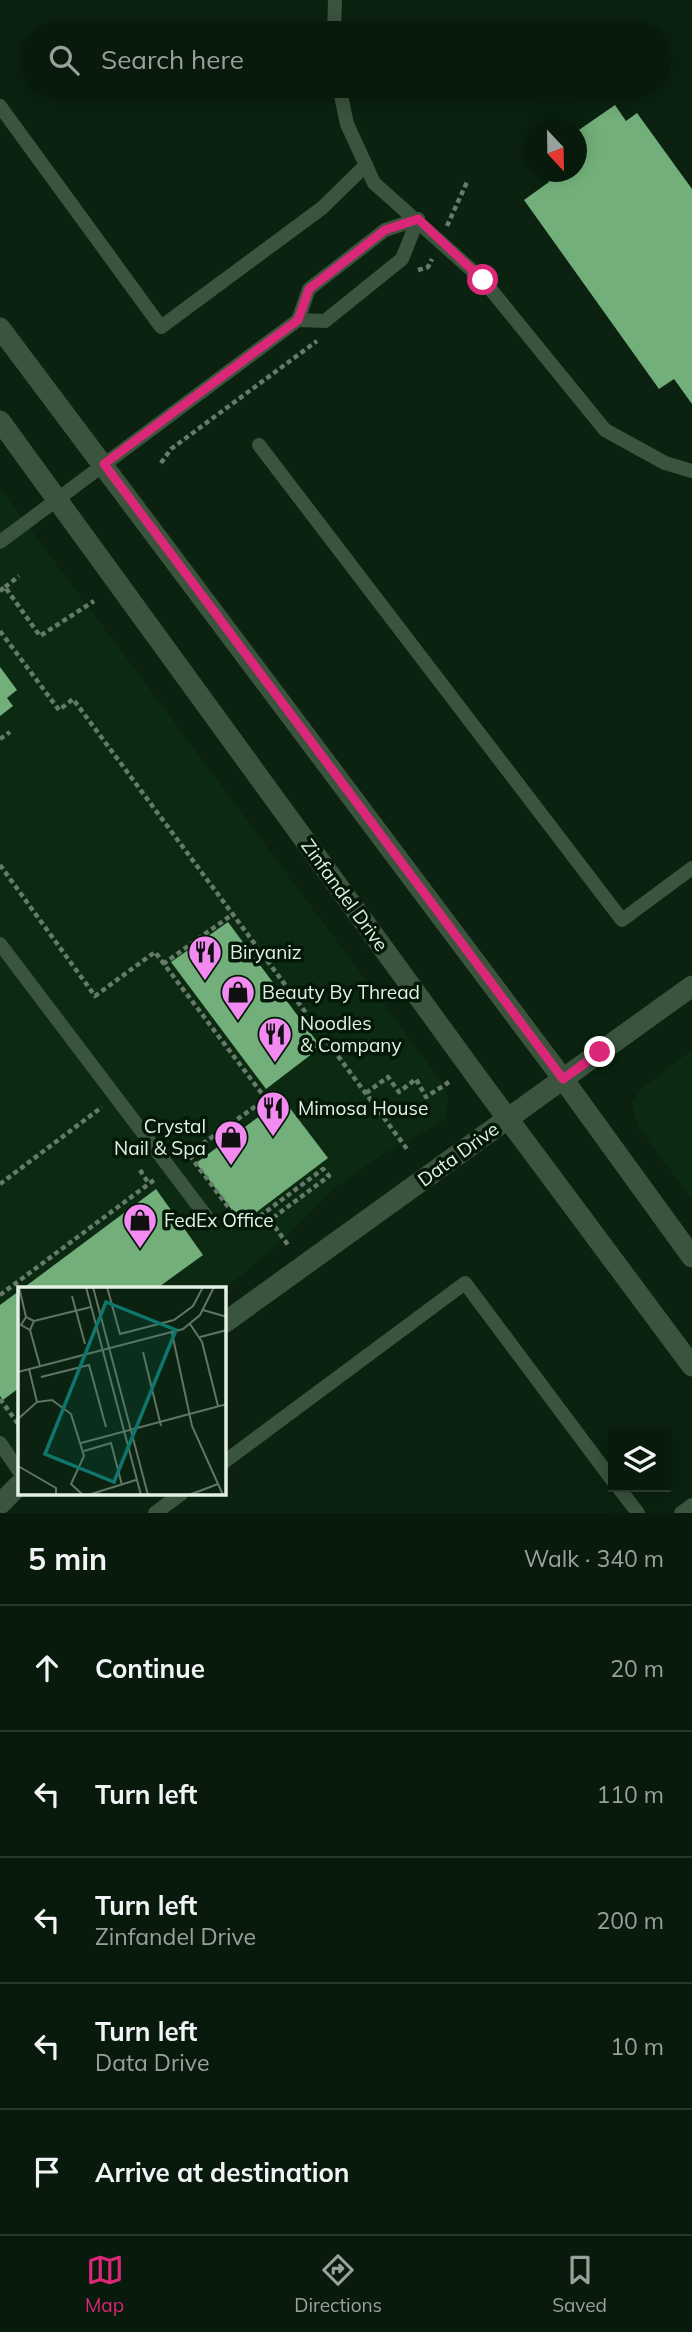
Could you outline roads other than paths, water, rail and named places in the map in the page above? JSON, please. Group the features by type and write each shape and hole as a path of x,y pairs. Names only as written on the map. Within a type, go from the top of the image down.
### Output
{"main road":[{"path":"0,328 563,1079 692,1257"},
{"name":"Zinfandel Drive","path":"0,421 59,498 507,1119 688,1356"},
{"name":"Data Drive","path":"226,1322 692,986"},
{"path":"0,1504 18,1486"}],"lane":[{"path":"334,21 335,0"},
{"path":"342,98 347,124 374,183 418,219 483,280 606,430 665,463 692,471"},
{"path":"0,106 161,327 322,208 366,164"},
{"path":"298,320 325,321 402,259 418,219"},
{"path":"0,542 298,320 309,289 385,230 418,219"},
{"path":"259,445 622,920 692,868"},
{"path":"0,944 206,1216"},
{"path":"226,1461 465,1283 608,1474"},
{"path":"0,1443 18,1470"},
{"path":"622,1492 638,1513"},
{"path":"155,1513 178,1496"},
{"path":"681,1513 692,1505"}],"place":[{"name":"Biryaniz","path":"205,982"},
{"name":"Beauty By Thread","path":"238,1022"},
{"name":"Noodles & Company","path":"275,1064"},
{"name":"Mimosa House","path":"273,1138"},
{"name":"Crystal Nail & Spa","path":"231,1167"},
{"name":"FedEx Office","path":"140,1250"}]}
